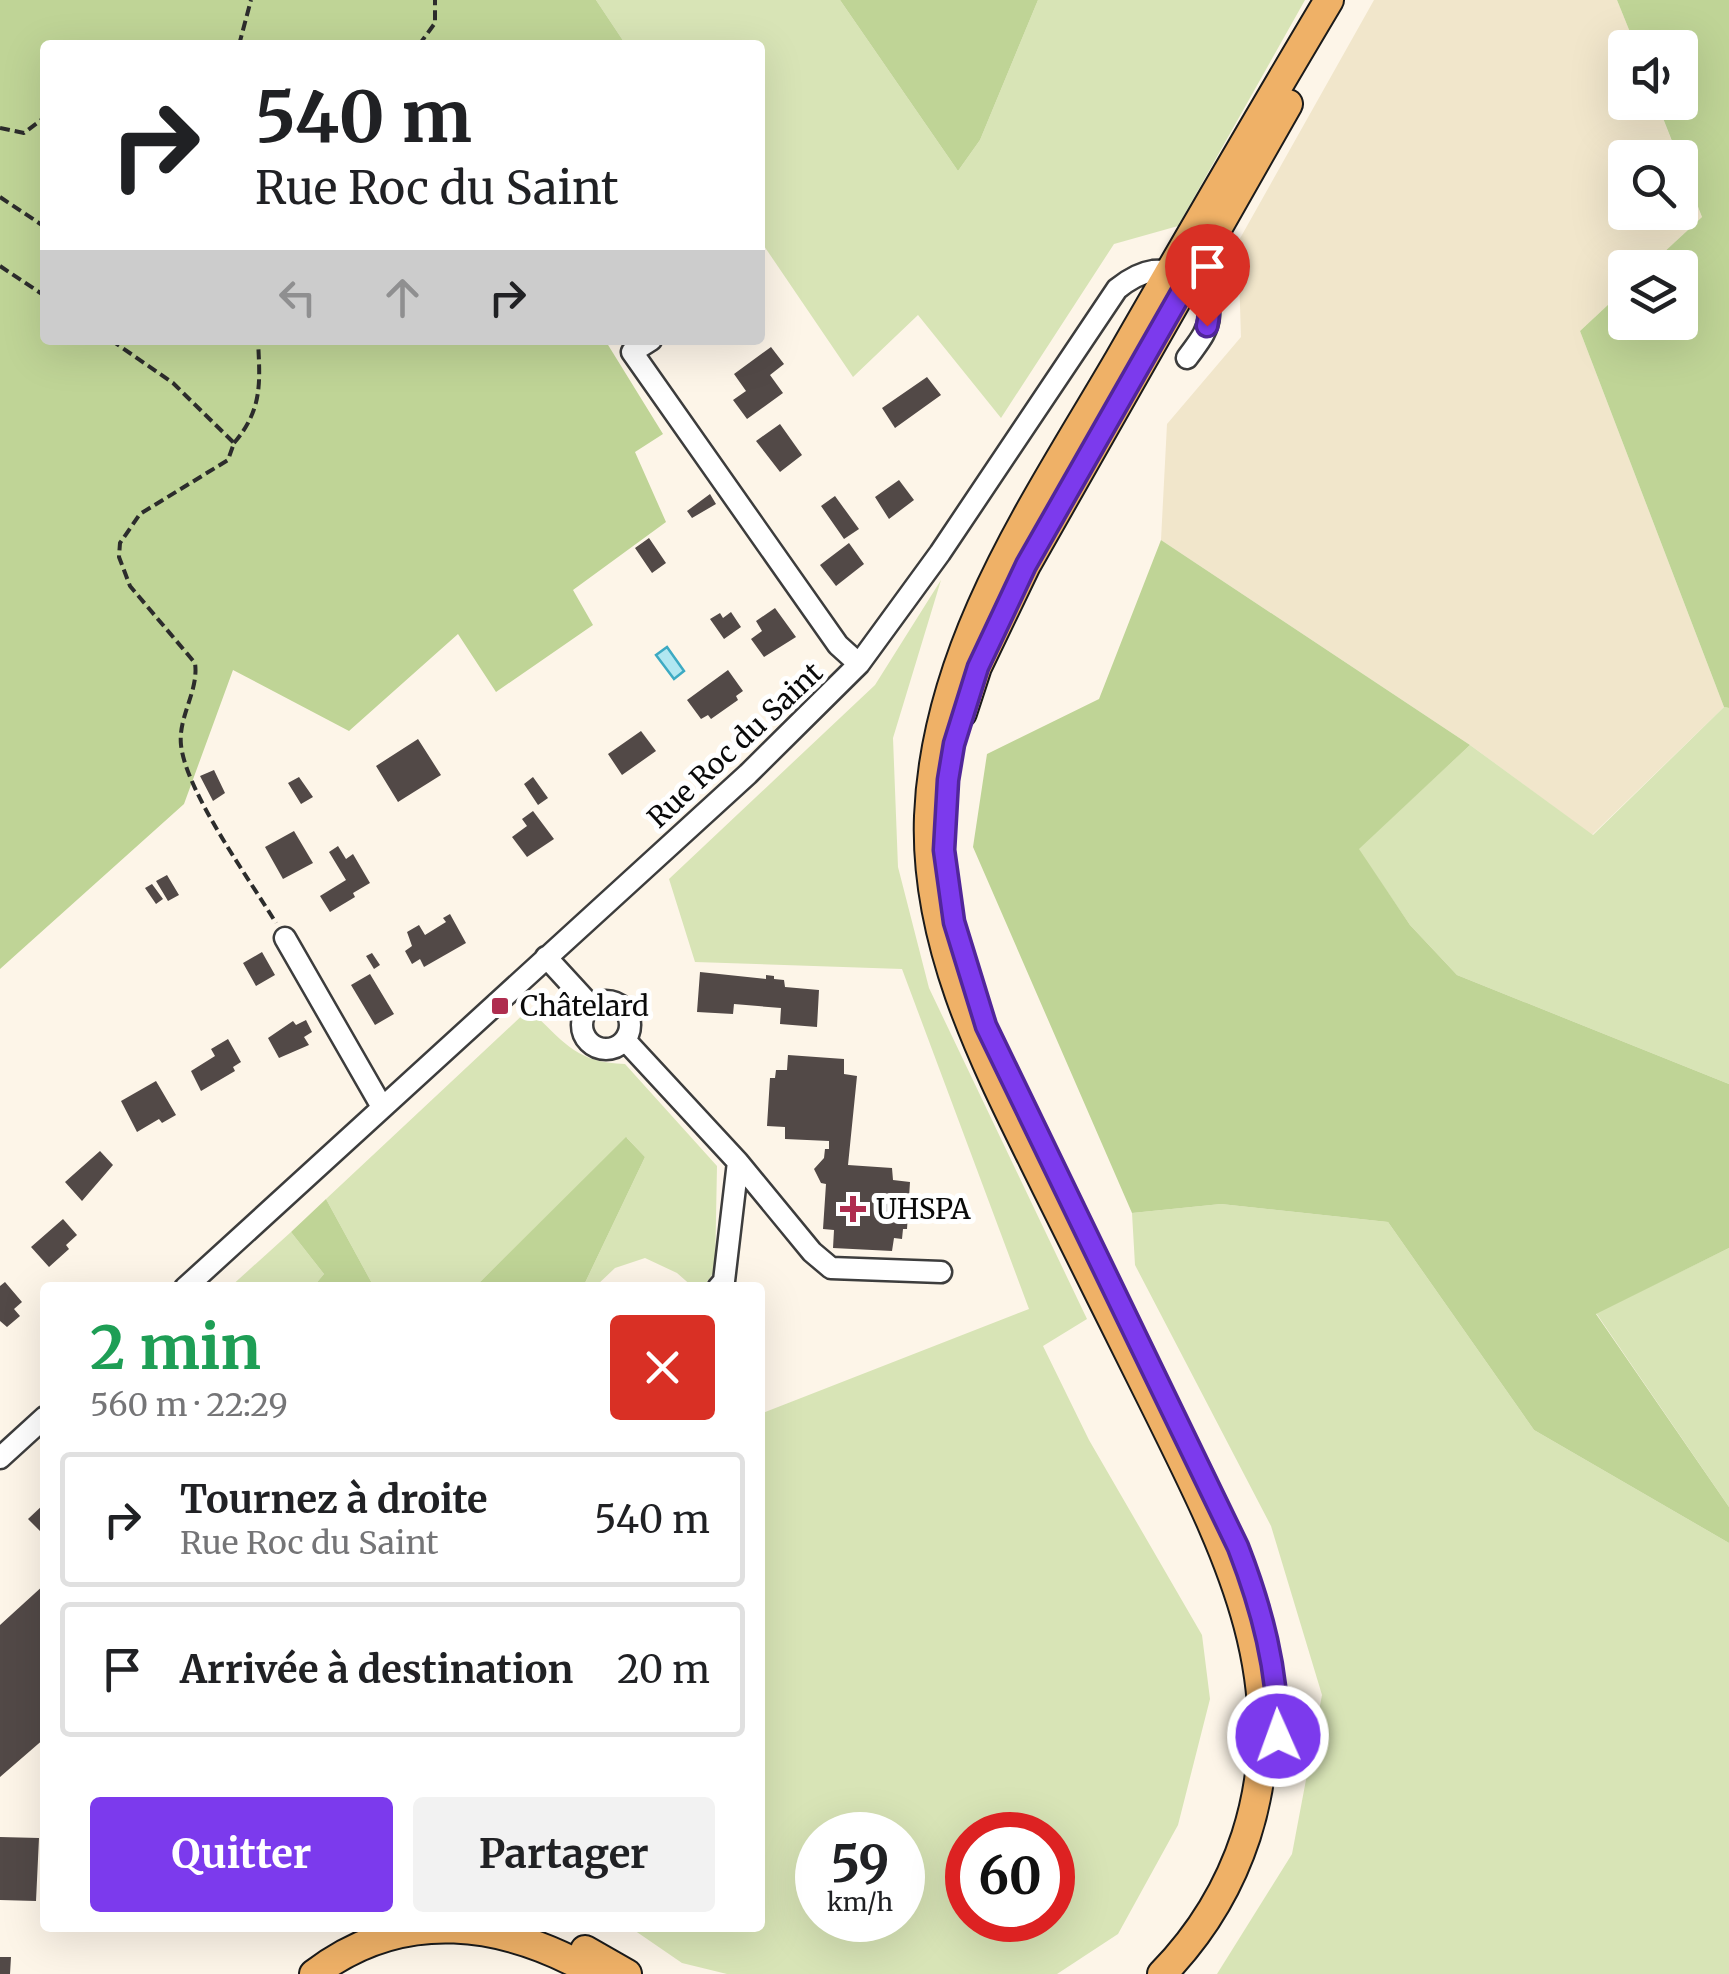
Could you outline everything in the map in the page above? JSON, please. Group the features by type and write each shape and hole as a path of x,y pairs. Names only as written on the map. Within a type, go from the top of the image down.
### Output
{"main road":[{"path":"1181,1974 1226,1912 1262,1832 1277,1759 1273,1663 1256,1596 1223,1511 986,1026 954,922 944,850 948,780 954,744 978,667 1026,565 1329,0"},
{"path":"1162,1974 1200,1929 1217,1901 1253,1816 1263,1759 1264,1726 1256,1649 1236,1580 1208,1513 1017,1127 969,1021 942,934 928,838 932,768 940,719 971,630 1034,506 1179,276 1344,0"},
{"path":"292,1974 330,1947 362,1932"},
{"path":"314,1974 378,1940 406,1932"},
{"path":"486,1932 554,1950 596,1974"},
{"path":"543,1932 627,1974"}],"street":[{"name":"Rue Roc du Saint","path":"192,1282 781,743 859,664 998,469 1111,296 1139,274 1155,270 1179,276"},
{"path":"1179,276 1204,295 1209,314 1205,332 1186,358"},
{"path":"643,345 632,352 838,645 859,664"},
{"path":"285,938 382,1107"},
{"path":"546,957 591,1006"},
{"path":"613,1002 626,1011 630,1026 625,1040 604,1048 590,1042 583,1020 591,1006 613,1002"},
{"path":"625,1040 738,1162 812,1252 831,1268 941,1272"},
{"path":"723,1282 738,1162"},
{"path":"0,1458 40,1422"}],"path":[{"path":"241,40 251,0"},
{"path":"423,40 435,24 435,0"},
{"path":"0,128 24,133 40,121"},
{"path":"0,197 40,224"},
{"path":"0,266 40,293"},
{"path":"118,345 173,383 234,443"},
{"path":"258,345 260,392 247,427 234,443 228,460 140,514 120,543 118,557 130,586 195,663 197,676 180,726 181,751 205,807 285,938"}],"shaded area":[{"path":"1374,0 1617,0 1629,30 1608,30 1608,120 1664,120 1671,140 1608,140 1608,230 1688,230 1666,250 1608,250 1608,305 1580,331 1724,707 1592,835 1470,745 1161,540 1167,424 1241,337 1238,242"}],"green space":[{"path":"0,0 596,0 623,40 40,40 40,345 608,345 663,434 635,452 666,522 573,590 593,625 496,692 458,634 349,731 233,670 184,804 0,969"},
{"path":"596,0 840,0 958,171 980,140 1038,0 1305,0 1178,226 1114,244 1001,418 918,315 853,377 765,247 765,40 623,40"},
{"path":"840,0 1038,0 980,140 958,171"},
{"path":"1617,0 1729,0 1729,708 1724,707 1580,331 1608,305 1608,340 1698,340 1698,250 1666,250 1688,230 1698,230 1702,217 1698,207 1698,140 1672,140 1664,120 1698,120 1698,30 1629,30"},
{"path":"1161,540 1470,745 1359,849 1410,925 1457,975 1729,1084 1729,1248 1596,1314 1729,1507 1729,1543 1534,1430 1388,1222 1221,1204 1132,1213 973,847 987,754 1099,699"},
{"path":"941,580 893,738 898,867 929,988 1087,1319 1043,1346 1089,1440 1202,1635 1210,1699 1178,1825 1118,1934 1057,1974 727,1974 682,1963 637,1932 765,1932 765,1412 1029,1309 902,969 695,962 669,879 875,685"},
{"path":"1724,707 1729,708 1729,1084 1457,975 1410,925 1358,849 1470,745 1593,835"},
{"path":"529,1009 582,1055 625,1064 717,1166 715,1271 707,1282 687,1282 645,1258 615,1268 600,1282 585,1282 645,1157 627,1138 480,1282 371,1282 326,1199"},
{"path":"626,1137 645,1157 585,1282 480,1282"},
{"path":"326,1199 371,1282 317,1282 324,1274 291,1232"},
{"path":"1221,1204 1388,1222 1534,1430 1729,1543 1729,1974 1217,1974 1292,1854 1322,1695 1271,1526 1135,1265 1132,1213"},
{"path":"291,1232 324,1274 317,1282 236,1282"},
{"path":"1729,1248 1729,1507 1596,1313"}],"water":[{"path":"667,647 684,671 674,679 656,655"}],"building":[{"path":"771,347 784,364 770,375 783,393 747,419 733,400 746,391 734,374"},
{"path":"927,377 941,395 895,428 882,408"},
{"path":"780,424 802,455 780,472 756,441"},
{"path":"899,480 914,500 889,519 875,497"},
{"path":"710,494 716,504 692,518 687,511"},
{"path":"835,496 859,529 844,539 821,506"},
{"path":"649,538 666,563 652,573 635,548"},
{"path":"849,543 864,564 836,586 820,565"},
{"path":"775,608 796,637 764,657 751,639 762,631 756,621"},
{"path":"731,612 741,627 724,639 710,619 720,613 723,618"},
{"path":"728,670 743,691 736,696 738,700 711,719 708,715 701,719 687,700"},
{"path":"641,731 656,751 622,775 608,754"},
{"path":"418,739 441,775 398,802 376,766"},
{"path":"214,770 225,793 213,801 200,776"},
{"path":"299,777 313,797 301,804 288,783"},
{"path":"533,777 548,798 538,805 524,784"},
{"path":"533,811 554,839 527,857 512,837 527,826 522,819"},
{"path":"294,831 313,863 283,879 265,847"},
{"path":"338,846 346,859 353,854 370,883 330,912 320,896 346,880 329,852"},
{"path":"167,875 179,895 168,901 156,881"},
{"path":"152,884 163,899 156,904 145,888"},
{"path":"450,914 466,943 424,967 420,959 412,964 405,951 412,946 407,932 419,925 425,935 446,922 443,918"},
{"path":"262,952 275,975 256,986 243,963"},
{"path":"372,953 380,965 374,969 366,956"},
{"path":"700,972 766,979 766,975 774,976 784,980 785,987 819,990 817,1027 780,1024 781,1008 734,1004 733,1014 697,1012"},
{"path":"370,974 394,1014 375,1025 351,985"},
{"path":"306,1020 312,1032 304,1037 309,1045 279,1058 268,1038 293,1021 296,1025"},
{"path":"228,1039 241,1062 233,1067 235,1071 201,1091 191,1071 215,1056 211,1049"},
{"path":"788,1055 844,1059 844,1074 857,1076 848,1165 892,1168 893,1180 910,1182 907,1229 903,1229 902,1239 894,1238 892,1251 833,1248 834,1230 823,1229 826,1184 821,1183 814,1169 824,1158 825,1149 829,1149 829,1141 785,1139 785,1127 767,1126 770,1078 775,1078 776,1070 787,1070"},
{"path":"156,1081 176,1115 162,1123 159,1119 137,1132 121,1101"},
{"path":"100,1151 113,1165 82,1201 65,1182"},
{"path":"63,1219 77,1235 66,1245 69,1249 49,1267 31,1247"},
{"path":"5,1282 22,1302 14,1309 20,1316 7,1327 0,1321 0,1286"},
{"path":"40,1508 40,1531 28,1519"},
{"path":"40,1589 40,1742 0,1777 0,1625"},
{"path":"0,1837 39,1838 36,1901 0,1900"},
{"path":"0,1957 11,1957 10,1974 0,1974"}],"place":[{"name":"Châtelard","path":"500,1006"},
{"name":"UHSPA","path":"853,1209"}],"route":[{"path":"1207,326 1208,301 1189,279 1014,588 964,704 948,780 944,850 954,922 986,1026 1238,1547 1260,1609 1273,1663 1278,1736"}]}
